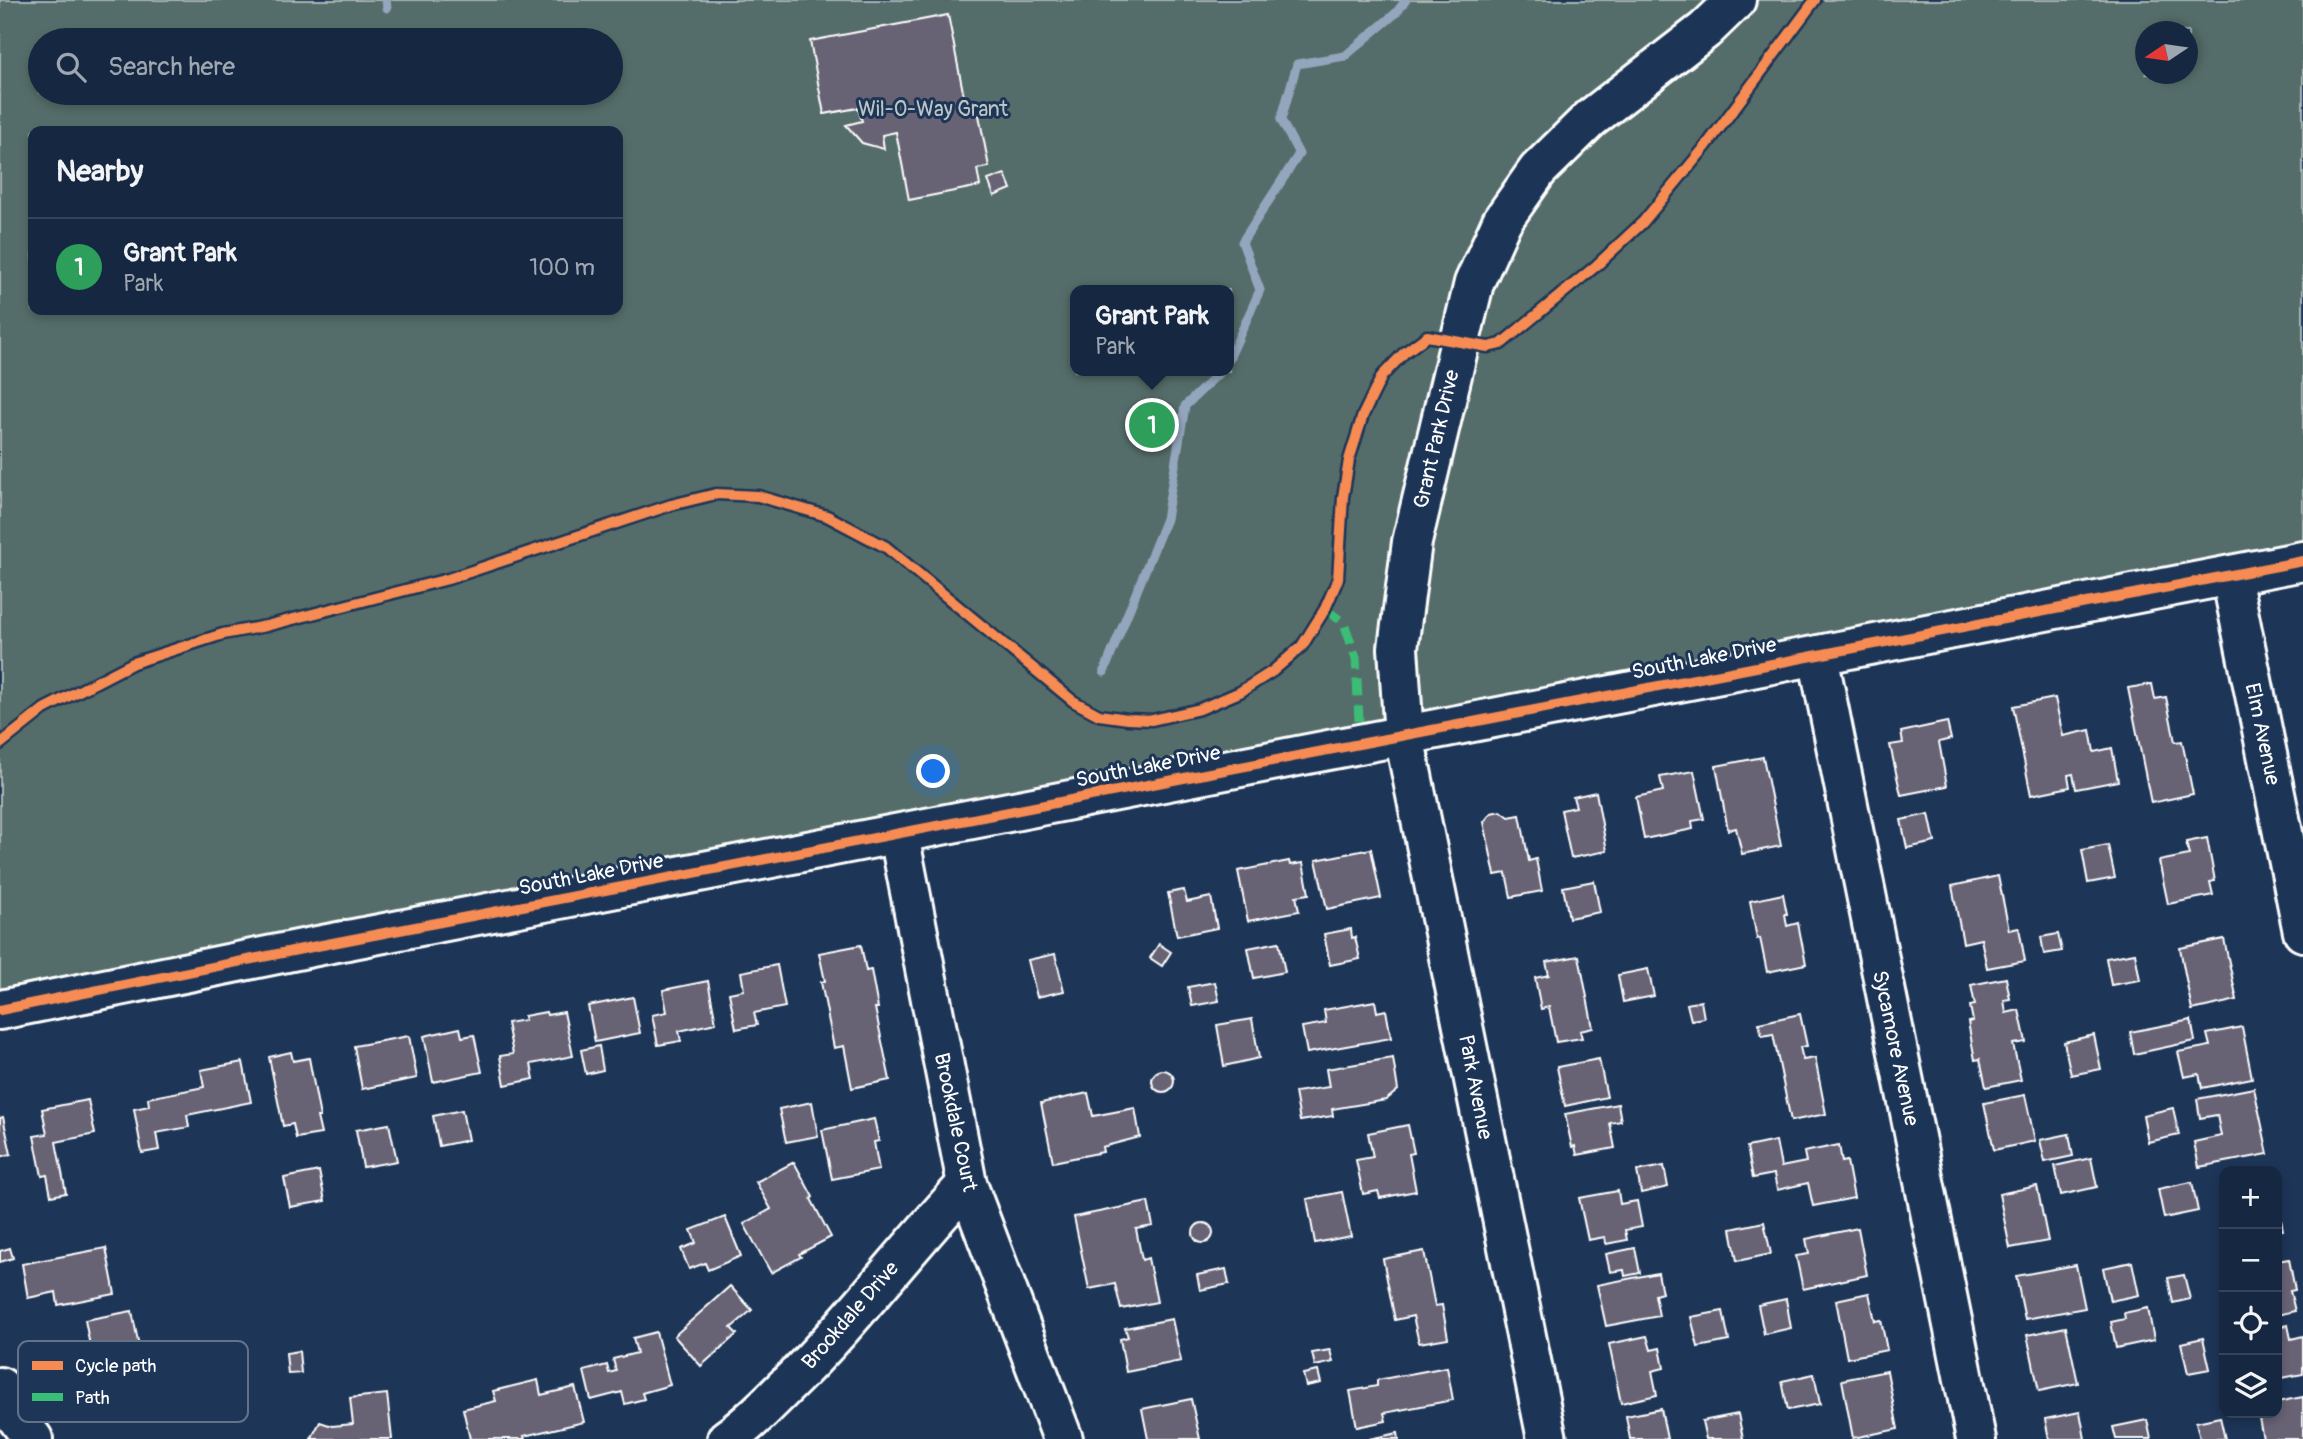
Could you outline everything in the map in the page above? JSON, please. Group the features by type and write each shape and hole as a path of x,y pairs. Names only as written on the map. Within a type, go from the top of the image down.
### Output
{"street":[{"name":"Grant Park Drive","path":"1404,736 1398,648 1412,542 1459,341 1479,271 1502,221 1538,170 1590,119 1704,30 1736,0"},
{"name":"South Lake Drive","path":"0,1010 317,946 2303,561"},
{"name":"Elm Avenue","path":"2231,576 2303,933"},
{"name":"Sycamore Avenue","path":"1818,656 1976,1439"},
{"name":"Park Avenue","path":"1404,736 1547,1439"},
{"name":"Brookdale Court","path":"899,835 967,1184 1063,1439"},
{"name":"Brookdale Drive","path":"727,1439 743,1428 823,1350 926,1227 967,1184"},
{"path":"0,1387 18,1419"},
{"path":"20,1422 33,1439"}],"green space":[{"name":"Wil-O-Way Grant","path":"0,0 2303,0 2303,541 0,989"}],"building":[{"path":"948,15 967,112 978,110 989,167 977,169 980,186 909,200 896,132 882,135 884,149 862,143 846,125 862,121 858,108 824,114 810,41"},
{"path":"1005,174 1011,189 994,196 988,180"},
{"path":"2152,684 2155,699 2166,697 2175,742 2182,741 2193,794 2151,803 2128,688"},
{"path":"2055,698 2063,736 2090,730 2094,752 2112,748 2118,781 2076,789 2073,774 2068,775 2070,787 2031,795 2013,706"},
{"path":"1947,722 1951,739 1939,742 1947,786 1901,795 1890,745 1903,743 1901,732"},
{"path":"1763,757 1781,846 1742,854 1736,828 1728,830 1716,766"},
{"path":"1694,771 1704,819 1692,821 1693,829 1644,839 1636,797 1663,791 1660,777"},
{"path":"1596,792 1607,851 1571,858 1561,810 1576,807 1573,797"},
{"path":"1501,811 1509,817 1520,815 1529,861 1536,859 1542,891 1511,897 1506,873 1495,875 1484,822 1491,813"},
{"path":"1929,814 1935,842 1907,848 1901,820"},
{"path":"2207,838 2215,881 2210,882 2213,895 2168,904 2159,861 2189,855 2186,842"},
{"path":"2108,845 2115,878 2088,883 2082,850"},
{"path":"1371,849 1381,898 1327,909 1316,860"},
{"path":"1289,861 1290,865 1303,863 1309,894 1296,896 1299,911 1248,921 1238,871"},
{"path":"1998,876 2009,930 2019,928 2025,961 1987,968 1981,939 1963,943 1952,886"},
{"path":"1594,881 1600,912 1569,918 1563,887"},
{"path":"1184,890 1187,902 1211,897 1217,928 1177,936 1168,893"},
{"path":"1783,894 1787,926 1798,923 1806,964 1767,972 1750,901"},
{"path":"1351,929 1360,959 1330,965 1324,934"},
{"path":"2058,934 2062,951 2044,954 2041,937"},
{"path":"2224,939 2237,1000 2192,1010 2180,948"},
{"path":"1279,942 1285,972 1254,978 1248,948"},
{"path":"1159,944 1171,952 1162,966 1150,958"},
{"path":"861,945 866,971 871,970 878,1008 875,1008 890,1080 852,1088 844,1046 834,1048 821,982 825,981 819,953"},
{"path":"2135,953 2140,980 2111,985 2106,958"},
{"path":"1055,954 1064,991 1037,997 1028,960"},
{"path":"1579,956 1593,1028 1580,1031 1582,1038 1556,1042 1549,1007 1541,1009 1535,978 1549,975 1546,962"},
{"path":"777,965 785,1007 754,1013 757,1025 736,1029 729,993 744,990 741,972"},
{"path":"1648,969 1654,996 1623,1002 1618,975"},
{"path":"2006,978 2010,999 2004,1000 2006,1013 2019,1010 2026,1042 2013,1044 2021,1080 1986,1087 1980,1059 1975,1060 1968,1022 1973,1021 1970,1006 1975,1005 1971,985"},
{"path":"708,981 716,1023 679,1031 681,1041 658,1045 652,1015 667,1012 663,990"},
{"path":"1215,982 1219,1001 1192,1006 1188,987"},
{"path":"633,997 640,1033 595,1042 588,1006"},
{"path":"1375,1001 1377,1012 1386,1010 1391,1038 1307,1053 1302,1027 1326,1023 1324,1010"},
{"path":"1701,1001 1704,1018 1691,1020 1687,1004"},
{"path":"546,1012 547,1015 564,1012 573,1056 531,1064 534,1079 505,1085 500,1056 513,1054 507,1023 525,1020 524,1016"},
{"path":"1800,1014 1807,1046 1800,1047 1803,1060 1815,1058 1826,1114 1791,1121 1773,1034 1762,1036 1759,1023"},
{"path":"1252,1019 1259,1058 1224,1066 1217,1025"},
{"path":"2191,1020 2195,1041 2134,1054 2130,1032"},
{"path":"2242,1027 2252,1078 2202,1088 2199,1074 2184,1077 2178,1052 2210,1046 2207,1034"},
{"path":"460,1028 462,1037 474,1035 482,1072 433,1082 424,1036"},
{"path":"2094,1035 2101,1069 2071,1075 2064,1042"},
{"path":"409,1036 417,1078 362,1089 354,1046"},
{"path":"599,1046 603,1070 586,1074 581,1050"},
{"path":"291,1052 293,1061 309,1058 321,1134 296,1138 293,1124 283,1126 269,1057"},
{"path":"1393,1058 1398,1090 1386,1100 1332,1109 1333,1116 1300,1121 1295,1092 1329,1087 1326,1069"},
{"path":"1599,1059 1607,1097 1565,1106 1557,1067"},
{"path":"243,1062 251,1102 187,1115 189,1127 156,1133 159,1150 142,1153 134,1109 149,1106 148,1098 204,1087 201,1070"},
{"path":"1163,1070 1171,1073 1174,1081 1171,1089 1163,1092 1155,1089 1152,1081 1155,1073"},
{"path":"2254,1088 2268,1154 2199,1167 2194,1142 2221,1136 2217,1115 2200,1118 2197,1099"},
{"path":"1088,1093 1093,1116 1135,1108 1140,1137 1102,1147 1103,1152 1053,1162 1041,1103"},
{"path":"2025,1095 2035,1141 1994,1150 1984,1103"},
{"path":"88,1100 95,1134 56,1142 66,1193 51,1196 47,1175 42,1176 34,1136 47,1134 42,1109"},
{"path":"812,1102 818,1136 786,1142 779,1109"},
{"path":"1618,1104 1621,1121 1610,1123 1615,1148 1577,1155 1575,1146 1572,1147 1565,1114"},
{"path":"2173,1108 2179,1135 2148,1142 2143,1115"},
{"path":"462,1110 468,1140 439,1146 433,1116"},
{"path":"3,1117 11,1154 0,1157 0,1118"},
{"path":"874,1119 879,1141 874,1142 879,1170 832,1179 822,1130"},
{"path":"389,1124 397,1161 363,1167 356,1130"},
{"path":"1408,1125 1414,1153 1409,1154 1416,1191 1380,1198 1378,1191 1363,1194 1356,1160 1373,1157 1368,1133"},
{"path":"2069,1134 2073,1156 2045,1162 2040,1140"},
{"path":"1776,1141 1781,1167 1806,1162 1804,1152 1839,1145 1842,1162 1847,1161 1854,1198 1813,1206 1808,1183 1777,1190 1774,1174 1753,1178 1747,1147"},
{"path":"2091,1158 2097,1187 2061,1195 2055,1166"},
{"path":"794,1162 831,1237 771,1273 744,1224 771,1209 756,1182"},
{"path":"1664,1166 1668,1187 1641,1193 1637,1171"},
{"path":"319,1171 325,1201 290,1207 284,1178"},
{"path":"2192,1182 2198,1211 2164,1218 2158,1189"},
{"path":"2037,1186 2048,1241 2010,1248 1999,1194"},
{"path":"1618,1191 1620,1204 1637,1201 1642,1227 1625,1230 1627,1240 1606,1244 1605,1237 1588,1240 1579,1198"},
{"path":"1342,1192 1351,1236 1315,1243 1307,1199"},
{"path":"1148,1202 1153,1226 1136,1229 1142,1260 1148,1258 1157,1302 1121,1309 1115,1284 1089,1289 1074,1217"},
{"path":"725,1217 741,1256 708,1270 705,1263 689,1269 681,1249 696,1243 691,1230"},
{"path":"1764,1222 1771,1254 1737,1261 1731,1229"},
{"path":"1203,1223 1210,1226 1213,1233 1210,1240 1203,1243 1196,1240 1193,1233 1196,1226"},
{"path":"1858,1228 1867,1275 1803,1289 1796,1256 1809,1254 1806,1239"},
{"path":"10,1248 13,1258 0,1262 0,1251"},
{"path":"106,1248 115,1294 58,1305 56,1292 28,1298 22,1264"},
{"path":"1635,1248 1640,1273 1625,1276 1624,1270 1610,1272 1606,1254"},
{"path":"1424,1251 1435,1306 1442,1305 1448,1338 1419,1343 1413,1316 1395,1320 1383,1259"},
{"path":"2289,1259 2295,1290 2290,1291 2295,1311 2282,1314 2282,1292 2282,1260"},
{"path":"2132,1262 2139,1295 2110,1301 2103,1268"},
{"path":"2076,1265 2085,1308 2025,1319 2016,1276"},
{"path":"1226,1269 1229,1284 1200,1290 1197,1275"},
{"path":"1658,1273 1662,1293 1655,1295 1659,1316 1606,1326 1597,1285"},
{"path":"2184,1275 2190,1299 2173,1303 2168,1278"},
{"path":"730,1286 752,1310 731,1328 737,1334 701,1366 674,1336"},
{"path":"1869,1293 1875,1321 1881,1320 1887,1350 1847,1358 1836,1300"},
{"path":"1786,1299 1791,1328 1764,1334 1758,1305"},
{"path":"2148,1308 2154,1340 2116,1348 2111,1322 2125,1319 2124,1313"},
{"path":"132,1311 138,1341 89,1341 85,1320"},
{"path":"1723,1311 1729,1341 1698,1347 1691,1317"},
{"path":"1172,1319 1181,1361 1126,1372 1120,1339 1128,1337 1125,1328"},
{"path":"2288,1325 2291,1339 2303,1336 2303,1374 2282,1378 2282,1326"},
{"path":"2066,1327 2078,1383 2039,1391 2027,1335"},
{"path":"656,1332 670,1385 642,1393 644,1399 625,1404 622,1392 591,1400 584,1371 607,1365 609,1373 616,1371 613,1359 637,1353 633,1338"},
{"path":"1647,1336 1651,1350 1660,1348 1664,1368 1652,1371 1657,1395 1621,1403 1609,1344"},
{"path":"2203,1338 2210,1369 2188,1373 2181,1343"},
{"path":"1330,1350 1333,1362 1315,1366 1312,1353"},
{"path":"299,1351 301,1373 288,1374 286,1353"},
{"path":"1447,1367 1453,1400 1384,1413 1386,1421 1357,1427 1350,1391 1377,1386 1377,1380"},
{"path":"1318,1371 1321,1383 1306,1386 1303,1374"},
{"path":"1887,1371 1898,1429 1853,1438 1842,1380"},
{"path":"1814,1374 1820,1404 1788,1410 1782,1381"},
{"path":"538,1380 541,1395 575,1387 584,1422 524,1436 525,1439 470,1439 463,1409 496,1401 493,1391"},
{"path":"387,1394 392,1439 311,1439 320,1422 332,1426 353,1424 350,1398"},
{"path":"2303,1397 2303,1439 2263,1439 2259,1418 2282,1418 2282,1401"},
{"path":"1191,1399 1200,1439 1148,1439 1142,1409"},
{"path":"1661,1409 1667,1439 1630,1439 1626,1416"},
{"path":"2080,1412 2085,1439 2049,1439 2045,1419"},
{"path":"1738,1414 1743,1439 1706,1439 1702,1421"},
{"path":"2219,1417 2225,1439 2200,1439 2196,1422"},
{"path":"2147,1420 2151,1439 2116,1439 2113,1427"},
{"path":"1398,1433 1399,1439 1369,1439"}],"waterway":[{"path":"386,0 387,8"},
{"path":"1234,348 1260,290 1242,242 1299,154 1281,120 1297,64 1345,56 1396,13 1406,0"},
{"path":"1104,672 1166,519 1185,406 1216,376"}],"marked path":[{"path":"1325,609 1344,623 1356,658 1359,721"}],"cycle path":[{"path":"0,744 44,709 133,663 223,634 266,626 448,579 671,505 716,494 758,496 827,516 886,547 1073,701 1099,715 1152,720 1200,709 1240,692 1273,671 1302,646 1325,609 1338,579 1343,497 1349,460 1363,415 1382,376 1404,353 1427,336 1488,347 1501,344 1597,265 1643,222 1706,146 1815,0"},
{"path":"0,1010 317,946 2303,561"}],"place":[{"name":"Grant Park","path":"1152,425"}]}
